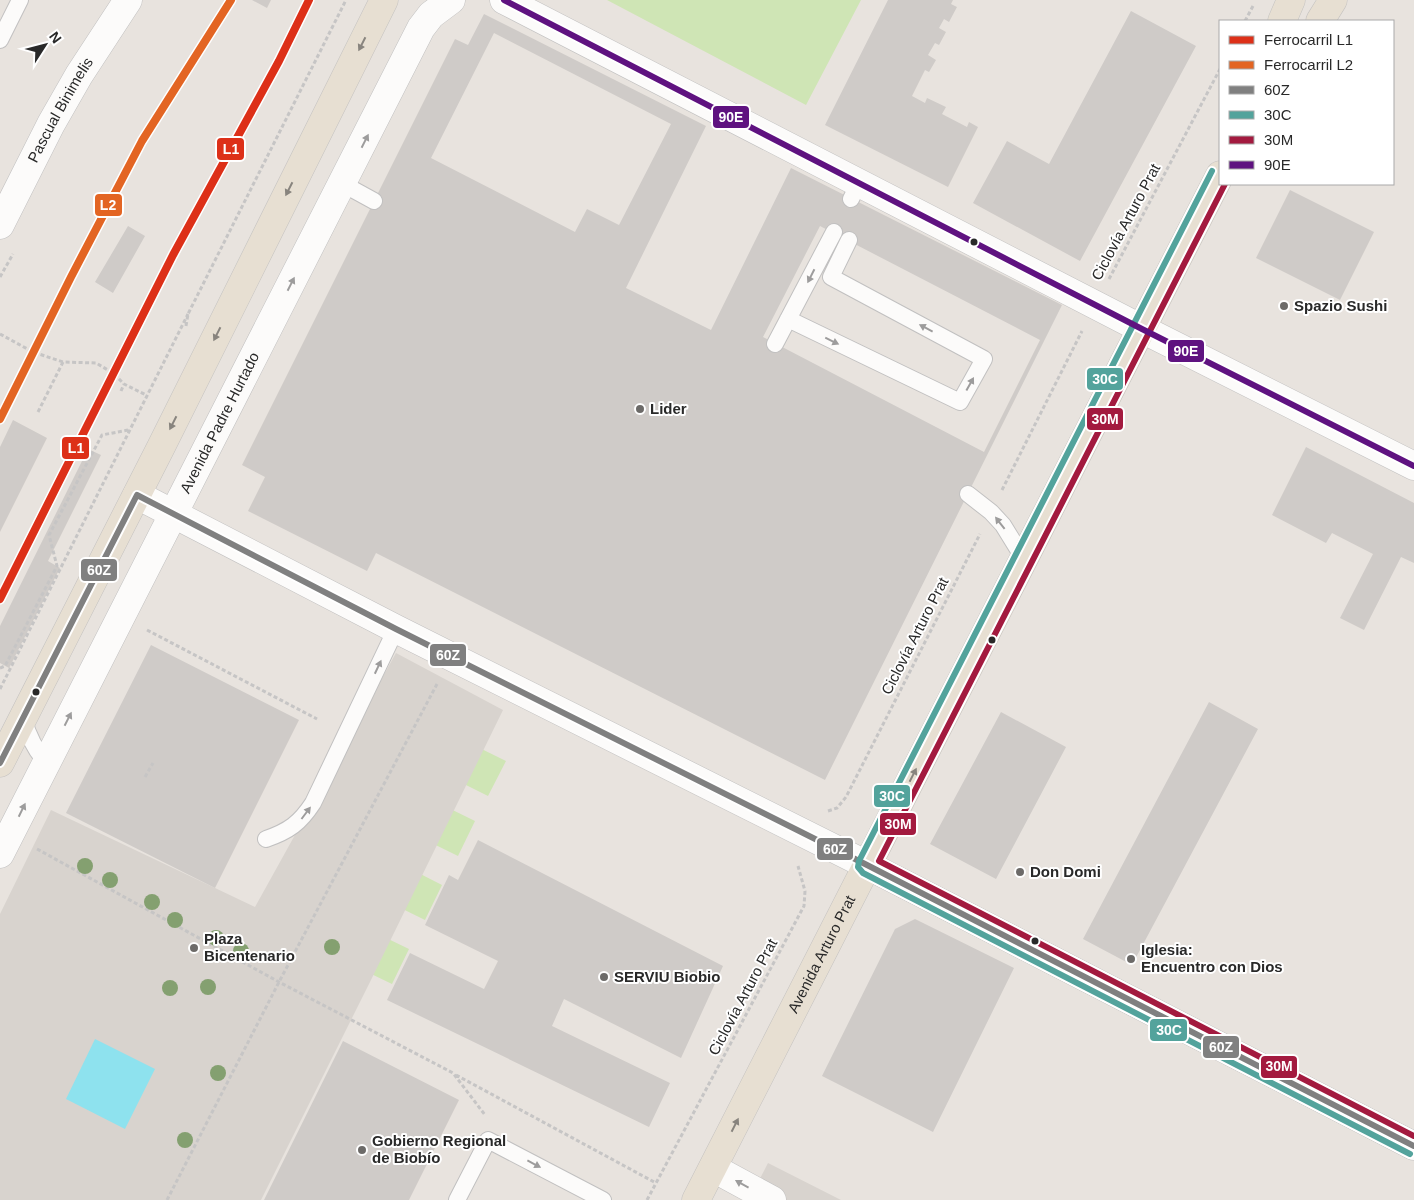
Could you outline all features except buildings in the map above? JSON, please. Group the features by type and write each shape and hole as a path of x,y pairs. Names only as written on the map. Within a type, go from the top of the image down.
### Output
{"main road":[{"name":"Pascual Binimelis","path":"0,225 79,75 128,0"},
{"path":"0,763 137,495 384,0"},
{"name":"Avenida Padre Hurtado","path":"5,844 422,28 431,15 451,0"},
{"path":"504,0 863,195 1095,305 1414,466"},
{"path":"1282,20 1291,0"},
{"path":"1321,20 1333,0"},
{"name":"Avenida Arturo Prat","path":"696,1200 1219,177"},
{"path":"137,495 396,629 867,865 1414,1146"},
{"path":"712,1168 772,1200"}],"lane":[{"path":"0,40 20,0"},
{"path":"343,184 374,201"},
{"path":"775,344 834,232"},
{"path":"788,319 960,402 984,359 831,277 849,240"},
{"path":"968,494 991,512 1002,525 1024,559"},
{"path":"266,839 292,827 304,817 313,803 396,629"},
{"path":"23,718 35,748 46,762"},
{"path":"457,1200 488,1140 603,1200"}],"path":[{"path":"1246,20 1256,0"},
{"name":"Ciclovía Arturo Prat","path":"647,1200 804,906 806,891 802,874 794,856 805,834 818,812 837,808 846,797 1095,305 1219,71"},
{"path":"0,689 188,314"},
{"path":"0,334 33,352 63,362 96,363 113,373 124,384 146,395"},
{"path":"38,412 63,362"},
{"path":"121,391 124,384"},
{"path":"0,668 5,666 57,566 49,535 102,435 129,430"},
{"path":"120,616 317,720"},
{"path":"167,1200 279,982 452,657"},
{"path":"144,778 153,764"},
{"path":"5,844 279,982 453,1073 656,1183"},
{"path":"453,1073 491,1122 488,1140"}],"green space":[{"path":"607,0 861,0 806,105"},
{"path":"449,733 506,761 488,796 432,768"},
{"path":"418,793 475,821 458,856 401,828"},
{"path":"385,856 442,885 425,920 368,892"},
{"path":"351,921 409,949 392,984 334,956"}],"shaded area":[{"name":"Plaza Bicentenario","path":"396,653 503,710 261,1200 0,1200 0,914 51,810 255,907"},
{"path":"768,1163 841,1200 749,1200"}],"water":[{"path":"95,1039 155,1069 125,1129 66,1099"}],"rail line":[{"name":"L2","path":"0,419 142,141 231,0"},
{"name":"L1","path":"0,599 173,255 279,61 309,0"}],"transit line":[{"name":"90E","path":"504,0 1142,329 1414,466"},
{"name":"30C","path":"1212,171 859,861 858,867 863,873 1410,1154"},
{"name":"30M","path":"1224,185 879,861 1414,1136"},
{"name":"60Z","path":"0,763 137,495 396,629 867,865 1414,1146"}],"place":[{"name":"Spazio Sushi","path":"1284,306"},
{"name":"Lider","path":"640,409"},
{"name":"Don Domi","path":"1020,872"},
{"name":"Plaza Bicentenario","path":"194,948"},
{"name":"Iglesia: Encuentro con Dios","path":"1131,959"},
{"name":"SERVIU Biobio","path":"604,977"},
{"name":"Gobierno Regional de Biobío","path":"362,1150"}]}
